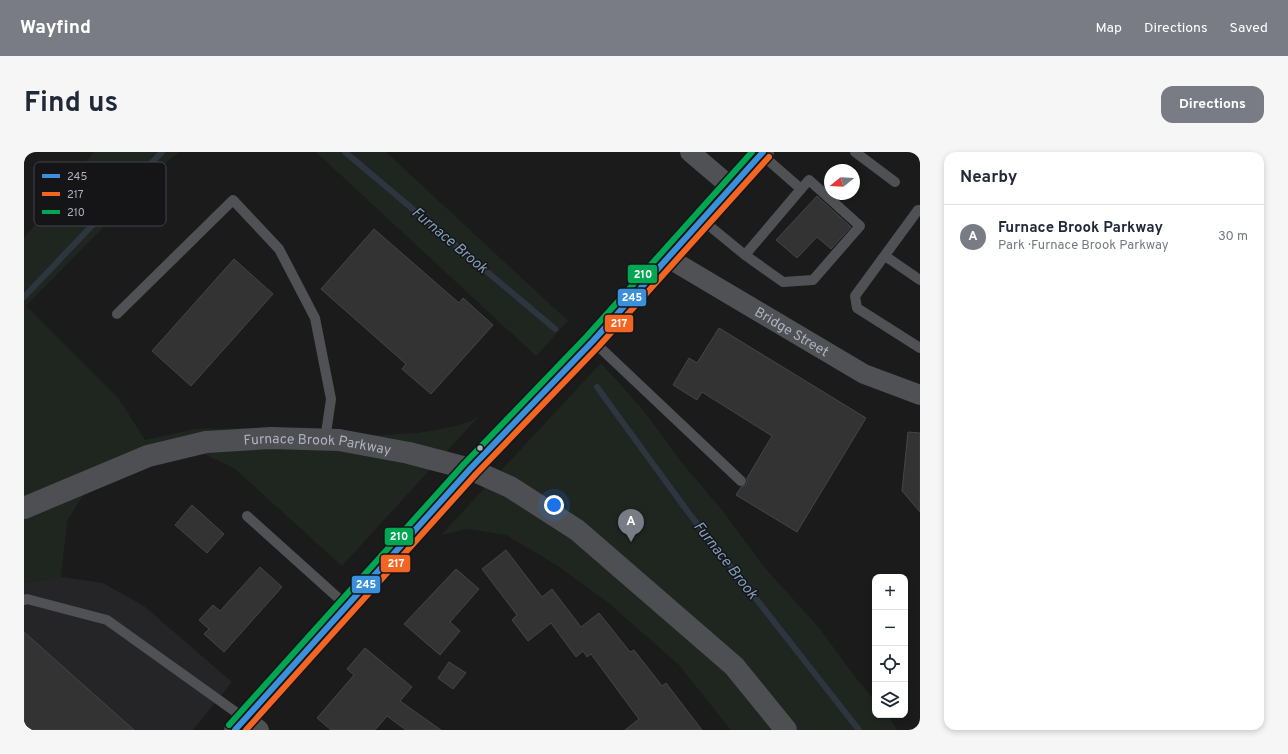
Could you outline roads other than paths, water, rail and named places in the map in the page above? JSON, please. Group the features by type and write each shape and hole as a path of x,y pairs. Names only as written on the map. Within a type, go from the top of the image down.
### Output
{"main road":[{"path":"246,726 346,605 470,469 593,341 701,219 762,153"},
{"name":"Furnace Brook Parkway","path":"24,508 148,456 206,442 271,438 339,440 409,453 470,469 510,487 577,530 734,666 786,730"}],"street":[{"path":"690,152 731,187"},
{"name":"Bridge Street","path":"668,258 864,374 920,395"}],"lane":[{"path":"855,152 895,182"},
{"path":"762,153 801,189"},
{"path":"701,219 745,255 783,282 813,280 860,226 810,180 745,255"},
{"path":"118,314 233,200 278,249 315,318 331,399 325,440"},
{"path":"920,210 918,210 855,296 857,308 920,348"},
{"path":"885,256 920,280"},
{"path":"593,341 741,481"},
{"path":"247,516 346,605"},
{"path":"24,600 27,599 107,620 246,726"}],"waterway":[{"name":"Furnace Brook","path":"152,162 162,152"},
{"name":"Furnace Brook","path":"345,152 555,329"},
{"name":"Furnace Brook","path":"24,297 92,226"},
{"name":"Furnace Brook","path":"597,387 688,512 859,730"}],"place":[{"name":"Furnace Brook Parkway","path":"631,542"}]}
